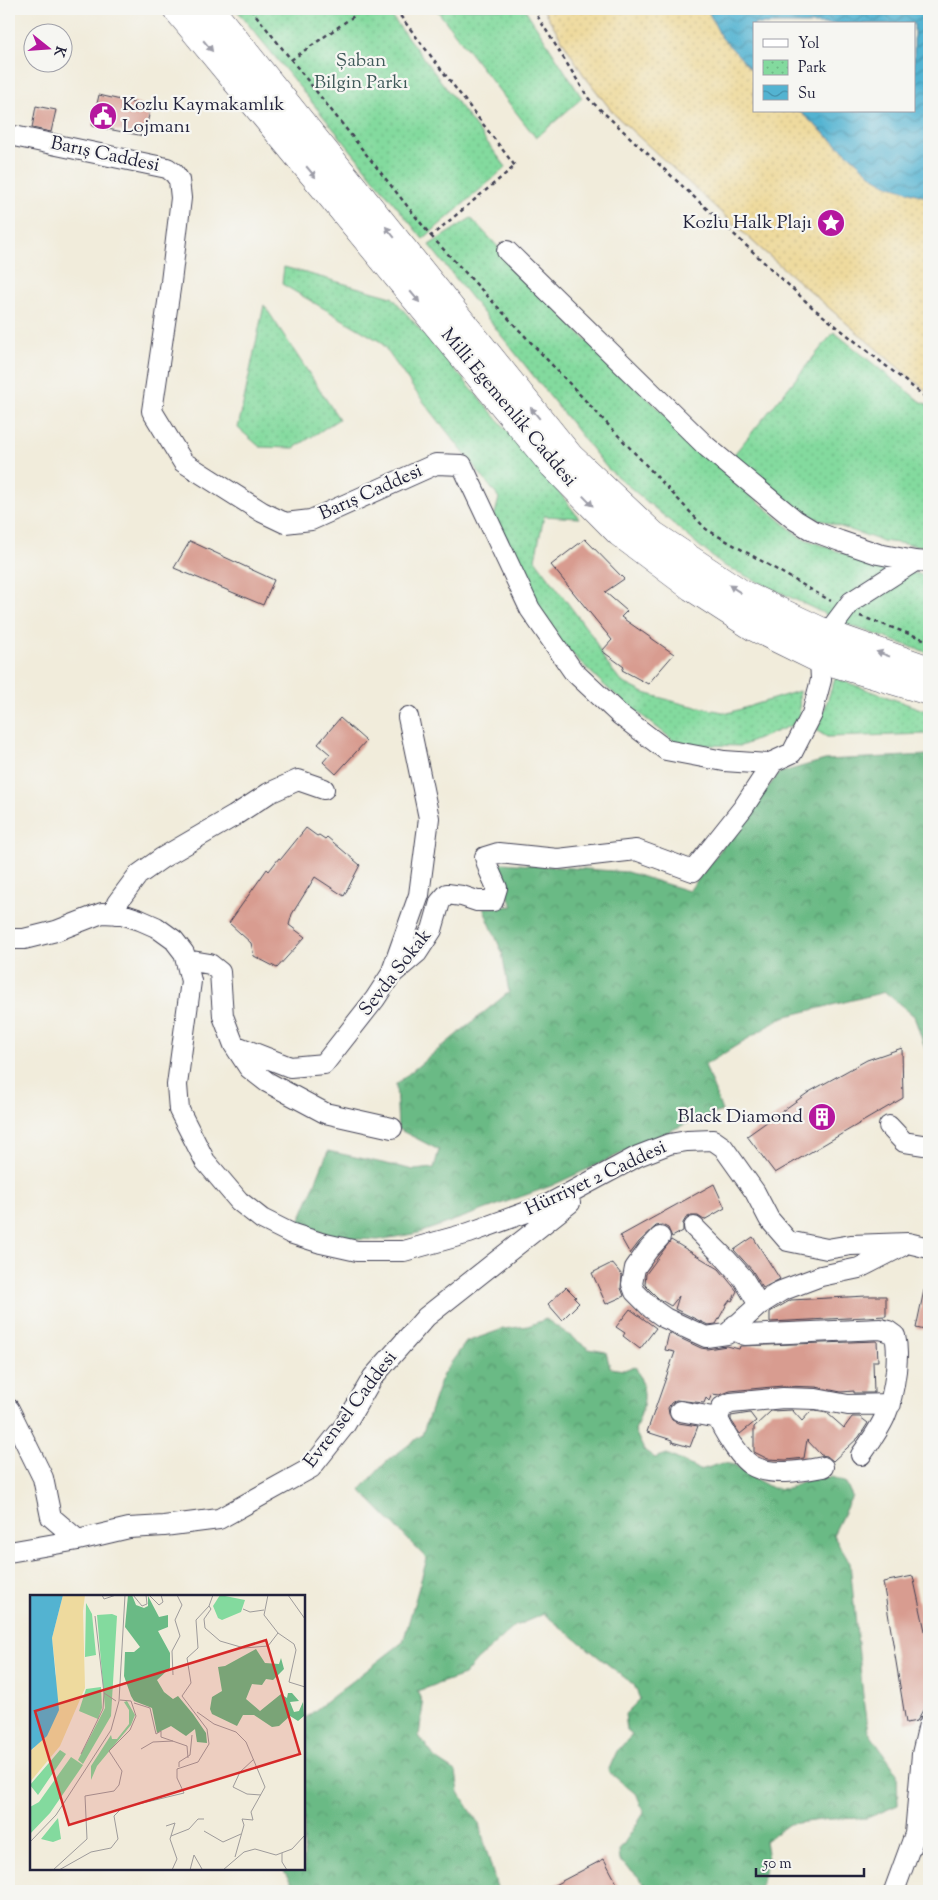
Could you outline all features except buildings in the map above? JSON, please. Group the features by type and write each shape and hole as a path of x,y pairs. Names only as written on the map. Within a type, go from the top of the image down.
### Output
{"highway":[{"name":"Milli Egemenlik Caddesi","path":"177,9 553,465 620,533 692,587 754,627 824,647 929,670"},
{"name":"Milli Egemenlik Caddesi","path":"210,9 570,457 653,535 742,594 824,647 929,691"}],"street":[{"name":"Barış Caddesi","path":"9,135 167,168 180,180 181,198 152,411 183,462 262,512 285,522 311,520 436,464 462,465 530,609 574,671 620,715 666,750 724,762 768,764 792,753 812,714 821,680 824,647"},
{"path":"507,251 707,447 795,520 812,531 847,544 878,554 922,561"},
{"path":"824,647 852,602 922,561"},
{"path":"390,976 419,895 429,818 408,717"},
{"name":"Sevda Sokak","path":"234,1045 290,1067 324,1064 375,1000 390,976 417,953 432,930 440,902 448,894 477,901 492,901 497,888 489,870 486,857 498,853 558,859 636,850 693,872 743,808 774,761"},
{"path":"115,914 117,903 138,875 162,858 269,793 298,780 324,789"},
{"name":"Hürriyet 2 Caddesi","path":"9,938 24,939 56,931 102,913 122,914 156,926 174,940 184,953 191,981 177,1085 180,1110 205,1161 239,1201 262,1219 283,1230 321,1243 358,1251 404,1251 469,1233 549,1204 638,1156 669,1144 713,1140 724,1147 755,1192 769,1219 788,1241 826,1249 851,1245 908,1243 929,1248"},
{"path":"186,960 210,964 220,972 223,1016 234,1045 249,1068 267,1082 325,1113 392,1128"},
{"path":"889,1126 904,1142 929,1146"},
{"name":"Evrensel Caddesi","path":"9,1552 78,1540 129,1528 220,1519 312,1468 345,1425 373,1377 426,1318 553,1216 615,1170"},
{"path":"694,1227 726,1259 742,1278 760,1305"},
{"path":"660,1237 635,1268 632,1284 635,1292 651,1308 665,1318 706,1337 727,1334 735,1325 780,1291 821,1276 859,1268 908,1243"},
{"path":"735,1325 740,1333 745,1335 880,1329 888,1331 895,1336 898,1346 891,1404 880,1427 861,1455"},
{"path":"718,1418 722,1407 731,1403 783,1398 816,1400 848,1405 891,1404"},
{"path":"9,1410 43,1478 51,1517 78,1540"},
{"path":"680,1411 718,1418 738,1452 752,1465 769,1471 808,1470 823,1467"},
{"path":"894,1891 916,1834 922,1754 929,1724"}],"path":[{"path":"250,9 431,236 706,529 846,610 929,641"},
{"path":"291,60 364,9"},
{"path":"379,9 381,12 385,9"},
{"path":"395,9 515,166 431,236"},
{"path":"533,9 590,99 812,307 929,400"}],"green space":[{"name":"Şaban Bilgin Parkı","path":"236,9 374,9 379,15 386,9 506,167 423,239"},
{"path":"436,9 525,9 582,98 536,138"},
{"path":"471,218 578,332 734,481 800,537 880,567 929,576 929,653 846,624 721,564 607,468 429,245"},
{"path":"284,267 392,297 550,480 579,518 544,516 535,559 593,637 605,661 622,682 644,693 683,704 728,713 799,691 800,722 741,746 678,744 607,688 563,645 536,604 494,518 499,498 416,392 381,342 282,284"},
{"path":"264,305 339,419 294,448 260,447 238,428"},
{"path":"834,332 917,399 929,406 929,547 882,541 807,515 731,458"},
{"path":"835,678 929,712 929,734 827,737 817,731"},
{"path":"929,755 929,1060 914,1016 885,992 783,1017 705,1065 722,1111 683,1125 551,1186 419,1233 378,1240 337,1238 298,1225 328,1151 414,1170 434,1168 439,1150 398,1129 396,1084 509,992 502,952 483,908 513,906 494,868 503,863 627,872 689,891 779,773 825,760"},
{"path":"546,1319 589,1349 606,1352 610,1368 624,1370 635,1366 644,1391 644,1398 635,1431 644,1450 655,1458 667,1454 700,1470 723,1463 736,1465 745,1473 772,1488 786,1489 811,1478 832,1477 846,1483 852,1496 833,1535 850,1563 868,1731 897,1773 898,1805 867,1818 829,1819 789,1824 765,1841 768,1859 759,1891 647,1891 639,1878 620,1861 619,1851 644,1813 637,1795 608,1771 617,1751 632,1735 627,1731 625,1714 640,1699 634,1685 544,1614 515,1626 477,1660 464,1675 417,1691 423,1704 419,1736 436,1759 456,1772 459,1792 479,1824 498,1891 297,1891 284,1870 305,1870 305,1718 403,1642 427,1559 360,1490 387,1461 422,1435 443,1374 466,1342 503,1329 528,1326"}],"sand":[{"name":"Kozlu Halk Plajı","path":"543,9 708,9 748,67 753,71 753,112 800,112 874,177 929,197 929,393 761,249 615,115 583,74"}],"water":[{"path":"707,9 929,9 929,198 888,185 874,177 800,112 916,112 916,22 753,22 753,71 721,37"}],"place":[{"name":"Kozlu Kaymakamlık Lojmanı","path":"103,116"},
{"name":"Kozlu Halk Plajı","path":"831,223"},
{"name":"Black Diamond","path":"822,1117"}]}
